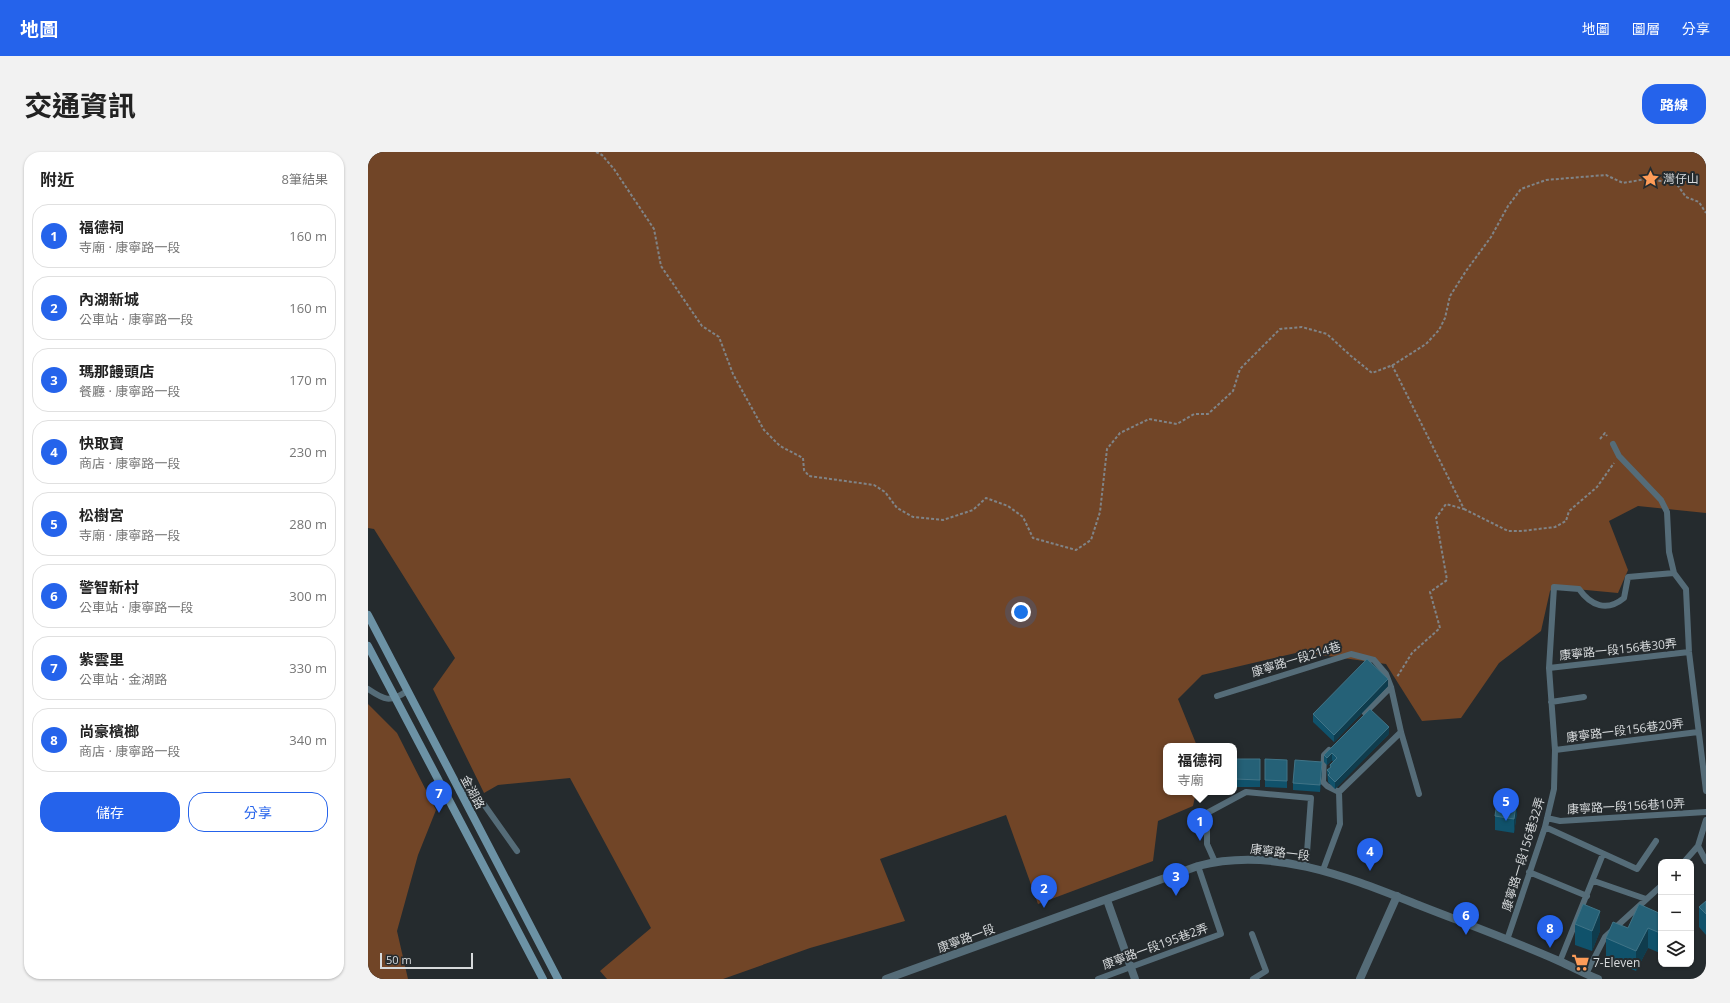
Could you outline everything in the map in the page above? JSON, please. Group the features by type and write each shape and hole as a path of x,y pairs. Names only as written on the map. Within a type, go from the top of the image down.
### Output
{"main road":[{"name":"金湖路","path":"368,615 558,979"},
{"name":"金湖路","path":"368,646 543,979"}],"street":[{"name":"康寧路一段","path":"886,979 1198,866 1215,862 1260,859 1323,870 1397,896 1560,961 1598,979"},
{"path":"1360,979 1397,896"},
{"path":"1107,900 1136,979"}],"lane":[{"path":"1612,444 1619,456 1661,500 1667,512 1669,552 1674,573 1686,589 1689,652 1706,791"},
{"name":"康寧路一段156巷32弄","path":"1507,940 1545,827 1554,788 1555,750 1549,668 1554,587 1579,589 1584,597 1596,605 1615,605 1624,598 1628,577 1674,573"},
{"name":"康寧路一段156巷30弄","path":"1549,668 1689,652"},
{"name":"康寧路一段214巷","path":"1217,696 1351,654 1374,660 1386,674 1391,687 1401,732 1419,794"},
{"path":"1363,716 1391,687"},
{"path":"368,689 381,698 396,699 407,691"},
{"path":"1551,702 1584,697"},
{"path":"1323,870 1340,824 1339,792 1401,732"},
{"name":"康寧路一段156巷20弄","path":"1555,750 1698,732"},
{"path":"1335,744 1324,755 1323,782 1327,786 1339,792"},
{"path":"459,791 473,789 517,851"},
{"path":"1215,862 1207,844 1207,813 1246,792 1311,798 1306,866"},
{"name":"康寧路一段156巷10弄","path":"1547,818 1560,820 1706,812"},
{"path":"1687,859 1698,846 1706,820"},
{"path":"1545,827 1637,869 1656,841"},
{"path":"1698,846 1706,861"},
{"path":"1560,961 1594,881 1603,854"},
{"name":"康寧路一段195巷2弄","path":"1098,979 1221,934 1198,866"},
{"path":"1529,872 1587,896"},
{"path":"1594,881 1646,899"},
{"path":"1586,974 1605,937 1658,889"},
{"path":"1252,934 1266,971 1253,979"}],"path":[{"path":"596,152 602,155 614,169 654,229 661,266 702,326 720,337 733,374 764,430 780,446 803,458 804,470 809,476 874,485 885,492 897,508 913,518 943,520 973,510 986,498 1008,506 1023,517 1033,538 1076,550 1091,540 1100,512 1107,449 1120,433 1148,419 1177,424 1194,414 1208,414 1233,391 1240,369 1280,329 1302,327 1327,334 1372,373 1392,365 1426,344 1439,330 1445,318 1450,296 1491,237 1508,206 1521,188 1546,180 1606,175 1624,183 1646,179 1676,183 1686,197 1699,202 1706,213"},
{"path":"1392,365 1464,509"},
{"path":"1391,687 1412,653 1440,628 1430,592 1447,580 1436,518 1446,504 1464,509 1508,531 1555,527 1566,521 1569,511 1597,487 1619,456"}],"shaded area":[{"path":"368,152 1706,152 1706,513 1638,506 1609,521 1628,570 1618,593 1554,587 1550,591 1541,631 1499,663 1461,718 1422,721 1386,664 1300,652 1202,675 1178,699 1196,743 1163,743 1163,795 1195,795 1193,806 1158,821 1153,861 1038,904 1006,815 880,859 905,921 810,948 723,979 607,979 600,971 651,928 570,778 498,785 484,793 433,689 455,658 374,529 368,528"},
{"path":"368,704 397,733 436,810 418,855 397,931 408,979 368,979"}],"building":[{"path":"1367,659 1388,679 1334,735 1313,714"},
{"path":"1370,709 1389,727 1335,782 1328,775 1330,773 1327,770 1337,758 1332,753 1327,758 1324,755"},
{"path":"1237,759 1260,759 1260,780 1237,779"},
{"path":"1265,759 1287,760 1287,781 1265,780"},
{"path":"1295,760 1322,762 1320,785 1293,783"},
{"path":"1498,795 1517,798 1514,819 1495,816"},
{"path":"1706,901 1706,914 1699,907"},
{"path":"1583,904 1600,911 1592,931 1575,924"},
{"path":"1639,904 1658,913 1658,932 1648,928 1636,951 1606,938 1613,922 1628,928"}],"place":[{"name":"灣仔山","path":"1650,178"},
{"name":"紫雲里","path":"439,813"},
{"name":"松樹宮","path":"1506,821"},
{"name":"福德祠","path":"1200,841"},
{"name":"快取寶","path":"1370,871"},
{"name":"瑪那饅頭店","path":"1176,896"},
{"name":"內湖新城","path":"1044,908"},
{"name":"警智新村","path":"1466,935"},
{"name":"尚豪檳榔","path":"1550,948"},
{"name":"7-Eleven","path":"1580,962"}]}
